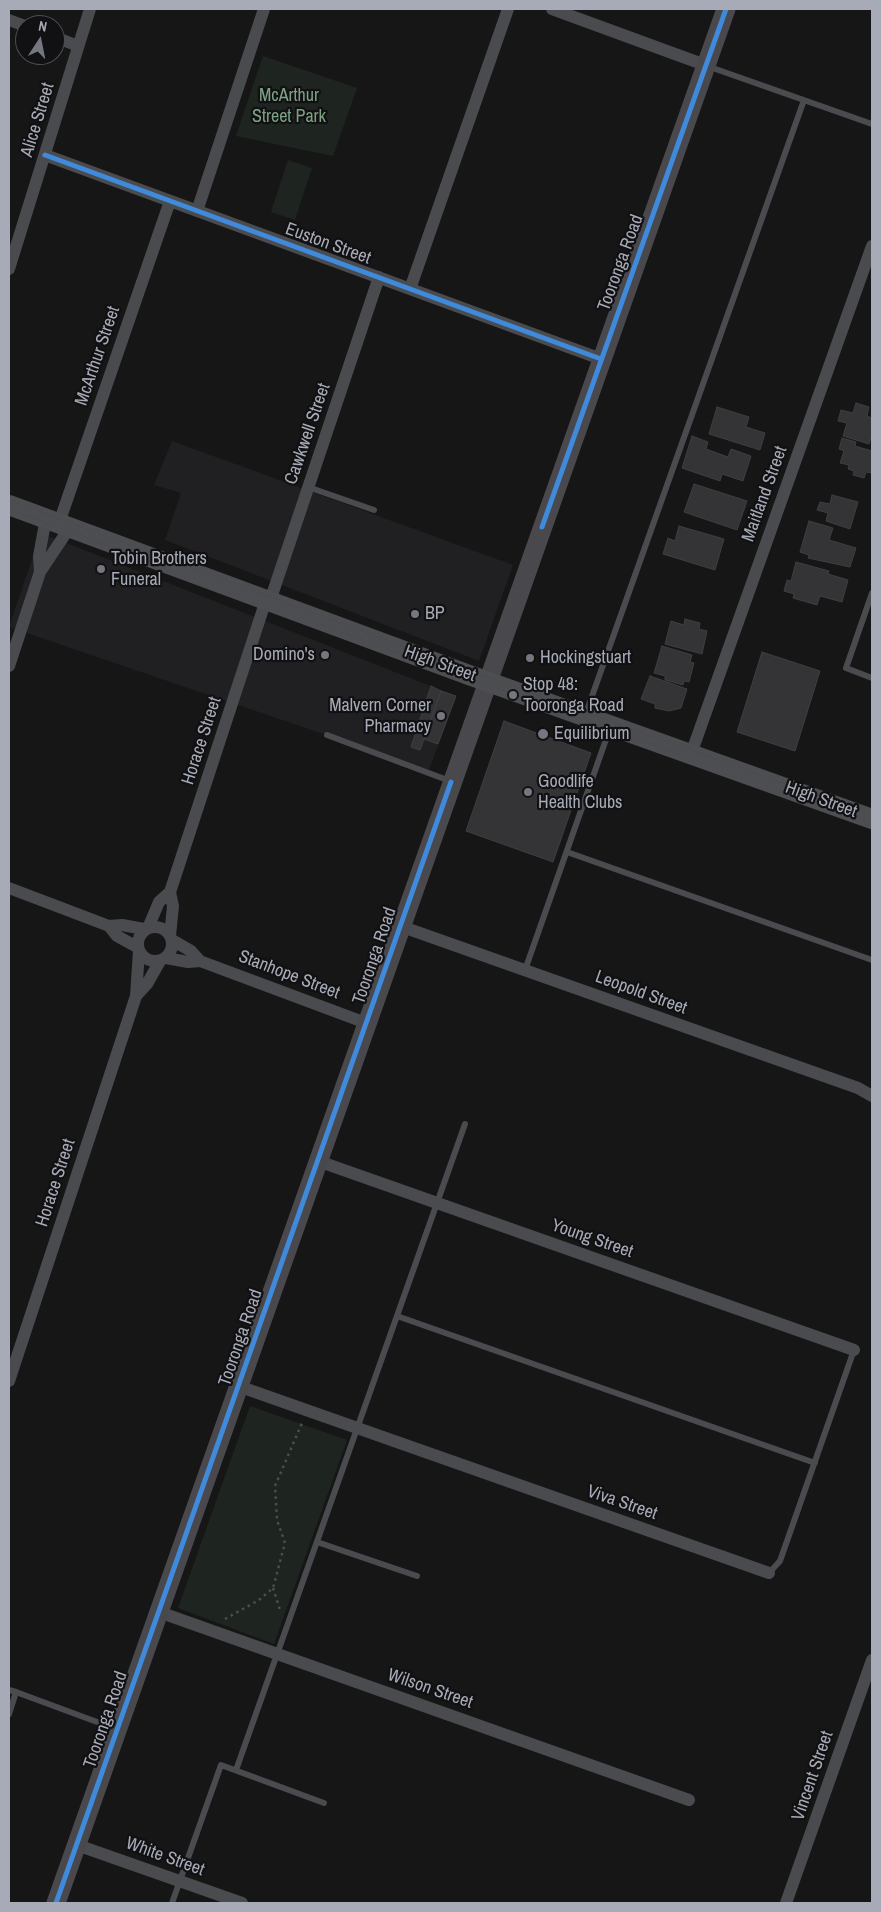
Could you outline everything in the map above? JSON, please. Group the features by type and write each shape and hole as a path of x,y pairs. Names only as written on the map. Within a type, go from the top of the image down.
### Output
{"main road":[{"name":"Tooronga Road","path":"56,1903 400,926 726,9"},
{"name":"High Street","path":"9,504 487,682 872,819"}],"street":[{"name":"Alice Street","path":"9,269 90,9"},
{"path":"198,211 264,9"},
{"path":"410,289 508,9"},
{"path":"552,9 705,65"},
{"path":"65,41 78,46"},
{"name":"Euston Street","path":"45,155 601,359"},
{"name":"McArthur Street","path":"58,523 170,201"},
{"name":"Maitland Street","path":"691,754 872,246"},
{"name":"Cawkwell Street","path":"268,601 379,277"},
{"path":"40,572 39,556 58,523"},
{"path":"9,666 58,523"},
{"name":"Horace Street","path":"146,928 159,902 170,892 268,601"},
{"path":"9,888 109,926 161,927 171,938 171,950 163,959 148,960 138,949 117,936 109,926"},
{"name":"Horace Street","path":"170,892 173,906 171,938"},
{"name":"Leopold Street","path":"400,926 871,1094"},
{"path":"138,949 138,937 146,928"},
{"name":"Stanhope Street","path":"171,938 191,951 200,960 366,1023"},
{"name":"Horace Street","path":"9,1381 136,996 138,949"},
{"name":"Horace Street","path":"136,996 147,984 163,959"},
{"name":"Stanhope Street","path":"163,959 188,962 200,960"},
{"name":"Young Street","path":"318,1161 854,1350"},
{"name":"Viva Street","path":"238,1386 769,1573"},
{"name":"Wilson Street","path":"159,1612 689,1800"},
{"name":"Vincent Street","path":"786,1903 872,1660"},
{"name":"White Street","path":"77,1845 242,1903"}],"lane":[{"path":"705,65 872,124"},
{"path":"585,716 804,100"},
{"path":"308,487 374,510"},
{"path":"872,593 846,668 872,678"},
{"path":"525,970 610,726"},
{"path":"327,735 451,782"},
{"path":"567,852 872,960"},
{"path":"236,1770 465,1124"},
{"path":"397,1316 815,1463"},
{"name":"Viva Street","path":"769,1573 780,1561 854,1350"},
{"path":"317,1542 417,1576"},
{"path":"9,1690 117,1729"},
{"path":"9,1714 16,1692"},
{"path":"172,1903 221,1764 324,1803"}],"path":[{"path":"288,1625 280,1612 273,1588 285,1543 277,1520 275,1486 307,1411"},
{"path":"226,1619 258,1600 273,1588"}],"shaded area":[{"path":"172,441 513,565 479,661 165,540 181,493 154,485"},
{"path":"41,533 456,696 429,770 9,627"}],"green space":[{"name":"McArthur Street Park","path":"263,56 357,88 333,156 236,136"},
{"path":"288,160 312,168 295,220 271,212"},
{"path":"250,1406 347,1440 274,1644 178,1608"}],"building":[{"path":"856,403 869,407 867,416 872,418 872,434 869,444 843,436 847,423 838,421 841,410 853,413"},
{"path":"717,407 749,417 746,427 765,433 760,450 709,434"},
{"path":"692,436 708,442 706,449 728,457 731,449 751,456 743,481 722,474 720,481 682,468"},
{"path":"842,438 856,442 855,446 872,451 872,473 866,472 864,478 853,475 854,471 848,469 849,465 840,463 844,451 839,449"},
{"path":"694,484 747,501 737,530 684,512"},
{"path":"832,495 858,502 850,529 826,521 828,513 817,510 820,502 830,504"},
{"path":"809,521 833,528 829,540 856,548 850,567 808,558 809,555 800,552"},
{"path":"679,526 724,539 715,570 663,554 668,538 675,541"},
{"path":"796,562 829,571 828,574 848,580 842,602 820,596 817,605 793,598 794,594 784,591 787,580 791,581"},
{"path":"685,619 700,623 699,629 707,631 702,654 665,644 671,621 684,625"},
{"path":"662,646 692,655 690,662 694,663 689,682 684,681 683,685 665,680 665,676 654,673"},
{"path":"762,652 820,671 795,751 737,732"},
{"path":"650,676 687,689 681,708 669,711 655,708 655,704 641,699"},
{"path":"431,686 441,691 420,750 411,747"},
{"name":"Malvern Corner Pharmacy","path":"441,691 456,696 438,744 424,739"},
{"name":"Goodlife Health Clubs","path":"504,721 591,753 553,862 466,831"}],"tram line":[{"path":"9,500 470,671 872,815"},
{"path":"9,509 167,567"},
{"path":"319,624 684,756"}],"cycle path":[{"path":"542,527 726,9"},
{"path":"45,155 601,359"},
{"path":"56,1903 451,782"}],"place":[{"name":"Tobin Brothers Funeral","path":"101,569"},
{"name":"BP","path":"415,614"},
{"name":"Domino's","path":"325,655"},
{"name":"Hockingstuart","path":"530,658"},
{"name":"Stop 48: Tooronga Road","path":"513,695"},
{"name":"Malvern Corner Pharmacy","path":"441,716"},
{"name":"Equilibrium","path":"543,734"},
{"name":"Goodlife Health Clubs","path":"528,792"}]}
